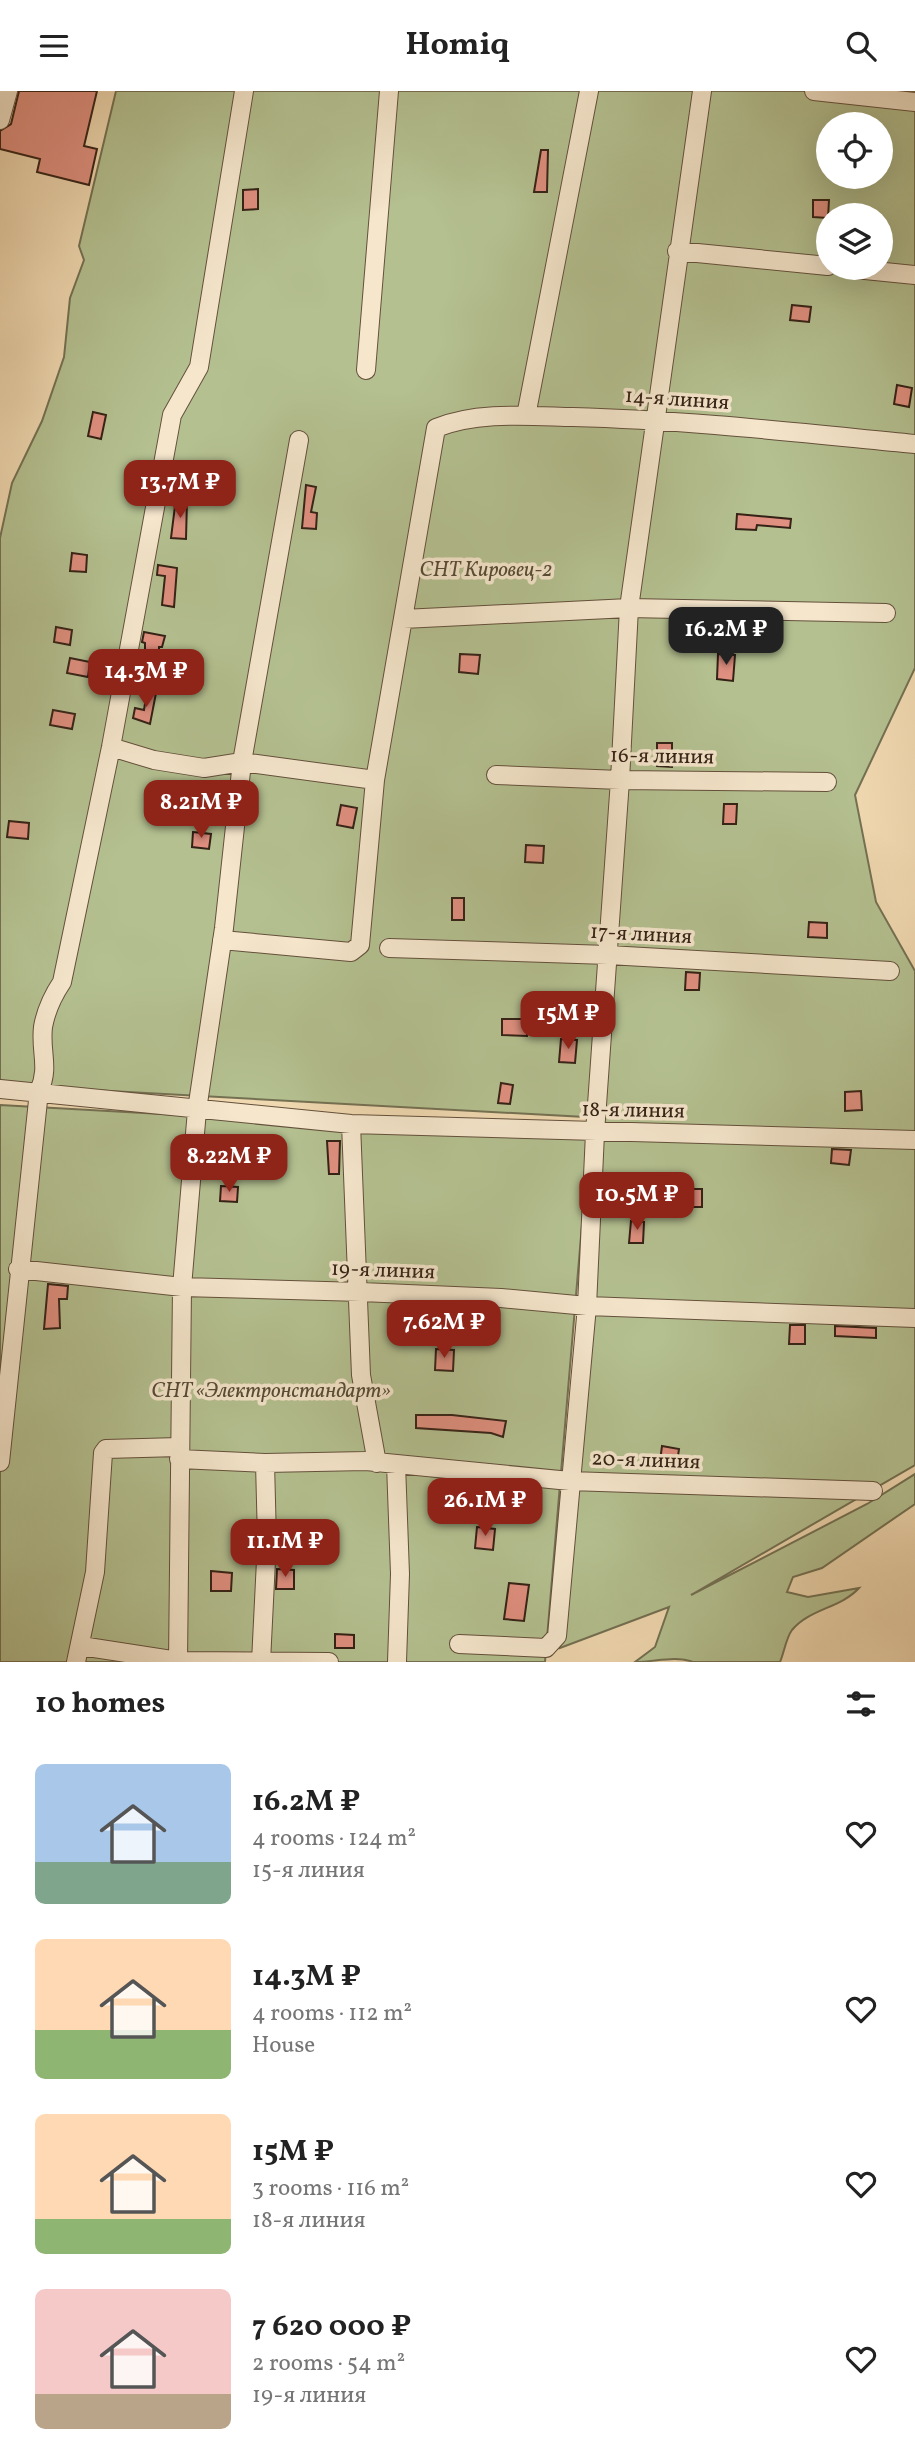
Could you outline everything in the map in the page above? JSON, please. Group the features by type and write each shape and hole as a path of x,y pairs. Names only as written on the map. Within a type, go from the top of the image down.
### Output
{"street":[{"path":"0,120 8,91"},
{"path":"0,1462 18,1269 39,1091 47,1074 43,1028 48,1003 62,982 111,747 172,415 199,367 244,91"},
{"path":"366,370 390,91"},
{"path":"526,416 589,91"},
{"path":"459,1644 546,1648 557,1636 587,1306 595,1133 620,780 629,608 677,251 702,91"},
{"path":"814,91 915,102"},
{"path":"677,251 816,265"},
{"path":"893,273 915,275"},
{"name":"14-я линия","path":"403,619 436,428 454,421 526,416 654,419 915,444"},
{"path":"178,1662 182,1287 197,1110 222,940 242,762 299,440"},
{"path":"222,940 351,952 360,945 375,780 403,619 629,608 886,613"},
{"path":"111,747 155,760 204,768 242,762 375,780"},
{"name":"16-я линия","path":"496,775 620,780 827,782"},
{"name":"17-я линия","path":"389,949 608,955 890,971"},
{"name":"18-я линия","path":"0,1089 351,1125 915,1140"},
{"path":"351,1125 361,1375 377,1462"},
{"name":"19-я линия","path":"18,1269 182,1287 501,1298 587,1306 915,1318"},
{"name":"20-я линия","path":"79,1654 95,1572 103,1453 106,1449 179,1453 265,1463 377,1462 570,1482 873,1491"},
{"path":"262,1661 267,1540 265,1463"},
{"path":"396,1464 400,1574 397,1662"},
{"path":"79,1654 178,1662 329,1662"}],"green space":[{"name":"СНТ Кировец-2","path":"116,91 915,91 915,668 855,795 876,902 915,971 915,1465 691,1595 867,1504 915,1474 915,1504 822,1568 793,1577 787,1592 808,1597 859,1588 852,1595 799,1623 790,1633 780,1662 693,1662 672,1659 635,1662 655,1647 669,1607 560,1648 603,1118 0,1085 0,538 12,483 42,421 64,357 70,298 84,260 79,246"},
{"name":"СНТ «Электронстандарт»","path":"0,1105 341,1124 590,1130 545,1662 0,1662"}],"building":[{"path":"19,91 97,91 84,146 97,149 89,185 37,172 40,159 0,149 0,131 11,124"},
{"path":"541,150 548,150 547,192 534,192"},
{"path":"258,189 258,209 243,210 243,190"},
{"path":"813,200 829,200 829,203 816,203 816,217 813,217"},
{"path":"792,305 811,307 809,322 790,320"},
{"path":"897,385 912,388 909,407 894,404"},
{"path":"93,412 106,415 101,439 88,436"},
{"path":"306,485 316,487 311,512 317,513 316,529 302,528"},
{"path":"176,498 187,499 186,539 171,538"},
{"path":"737,514 791,519 790,528 757,525 756,530 736,529"},
{"path":"72,553 87,555 86,572 70,571"},
{"path":"158,565 177,568 174,607 162,605 165,576 157,575"},
{"path":"56,627 72,630 70,645 54,642"},
{"path":"144,632 165,636 162,647 159,647 159,661 145,660 145,643 142,642"},
{"path":"460,654 480,655 478,674 459,672"},
{"path":"718,654 735,655 733,681 717,679"},
{"path":"70,658 90,662 88,677 67,673"},
{"path":"147,691 156,693 150,724 133,718 135,708 144,710"},
{"path":"53,710 75,714 72,729 50,725"},
{"path":"657,743 672,743 672,767 657,766"},
{"path":"207,792 223,794 221,813 204,811"},
{"path":"724,804 737,804 736,824 723,824"},
{"path":"341,805 357,808 353,828 337,825"},
{"path":"9,821 29,823 28,839 7,837"},
{"path":"193,832 211,834 209,849 192,847"},
{"path":"526,845 544,846 543,863 525,862"},
{"path":"452,898 464,898 464,920 452,920"},
{"path":"809,922 827,923 827,938 808,937"},
{"path":"686,972 700,973 699,990 685,990"},
{"path":"502,1019 527,1019 527,1036 502,1035"},
{"path":"561,1039 577,1040 575,1063 559,1062"},
{"path":"501,1083 513,1085 510,1104 498,1103"},
{"path":"861,1091 862,1110 845,1111 845,1092"},
{"path":"327,1141 340,1141 339,1174 329,1174"},
{"path":"832,1149 851,1150 849,1165 831,1163"},
{"path":"221,1186 238,1187 237,1202 220,1201"},
{"path":"687,1189 702,1189 702,1207 660,1207 661,1192 687,1193"},
{"path":"631,1221 644,1222 643,1243 629,1243"},
{"path":"48,1284 68,1286 67,1299 59,1299 60,1328 44,1329"},
{"path":"790,1325 805,1325 805,1344 789,1344"},
{"path":"835,1326 876,1328 876,1338 835,1336"},
{"path":"436,1349 454,1350 453,1371 435,1370"},
{"path":"416,1415 452,1415 506,1421 503,1437 491,1433 416,1428"},
{"path":"662,1446 679,1449 677,1463 660,1461"},
{"path":"477,1527 495,1529 493,1550 475,1548"},
{"path":"277,1569 294,1570 294,1589 276,1589"},
{"path":"211,1571 232,1573 231,1591 211,1591"},
{"path":"509,1583 529,1585 524,1621 504,1619"},
{"path":"335,1634 354,1635 354,1648 335,1648"}]}
